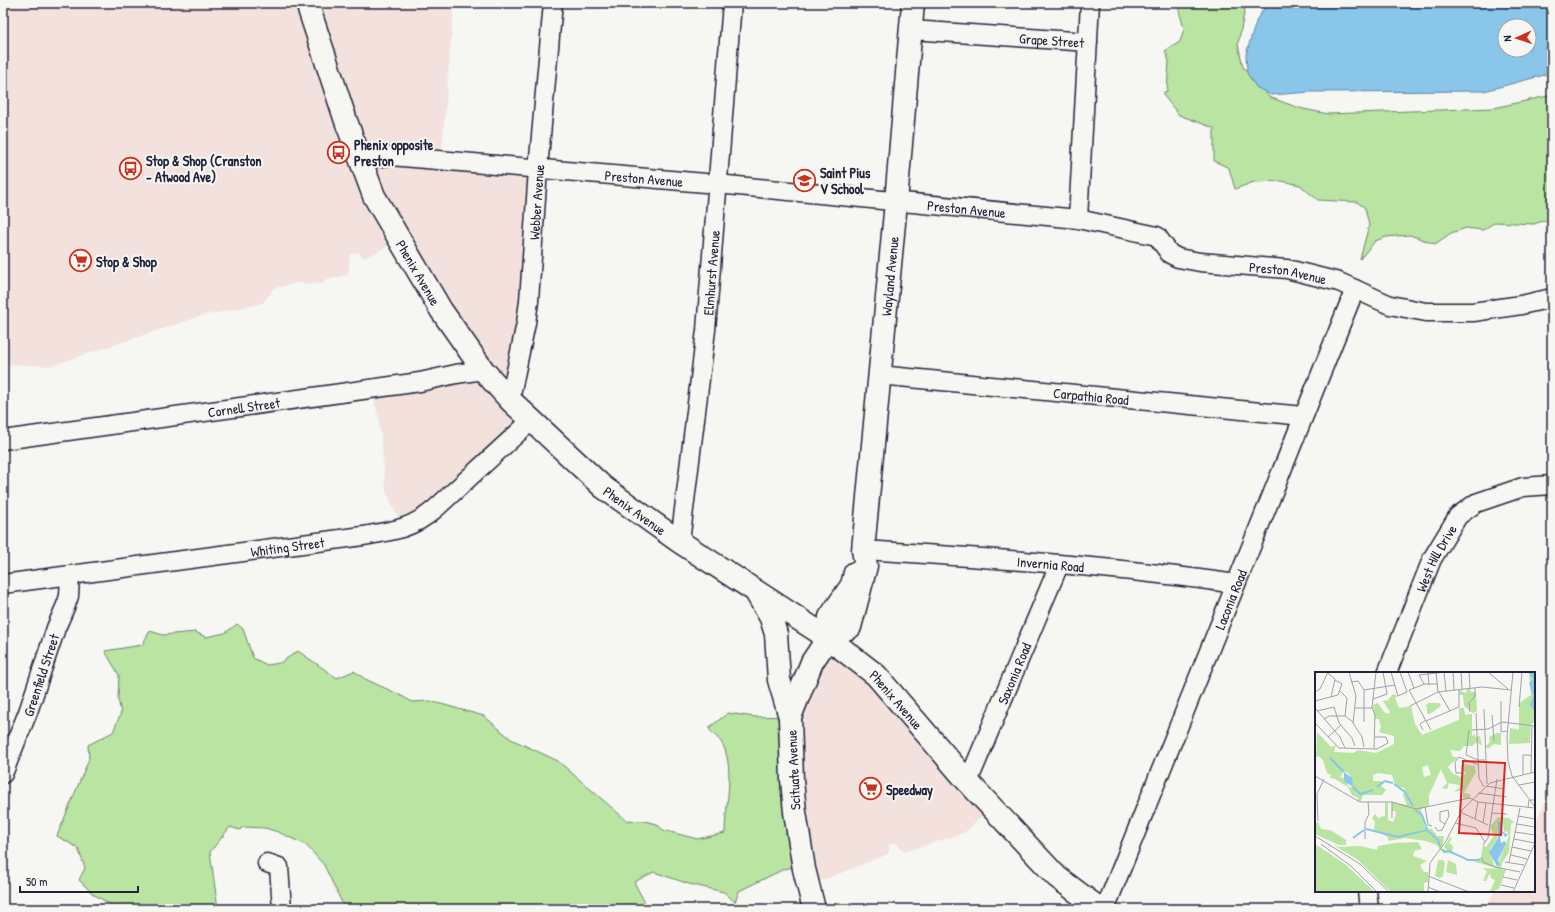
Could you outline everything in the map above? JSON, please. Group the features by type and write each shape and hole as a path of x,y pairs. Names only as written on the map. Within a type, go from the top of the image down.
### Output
{"main road":[{"name":"Phenix Avenue","path":"307,3 346,121 378,202 442,310 483,370 510,400 603,487 680,542 828,638 876,674 968,782 1057,877 1100,909"},
{"name":"Wayland Avenue","path":"828,638 830,617 852,585 863,550 913,3"},
{"path":"756,592 771,618 776,634 779,680 790,717"},
{"name":"Scituate Avenue","path":"814,909 804,869 795,812 792,780 790,717 812,662 828,638"}],"street":[{"name":"Webber Avenue","path":"510,400 526,323 529,301 538,169 553,3"},
{"name":"Elmhurst Avenue","path":"680,542 706,330 732,3"},
{"path":"1088,42 1090,3"},
{"name":"Grape Street","path":"911,30 1088,42 1078,218"},
{"name":"Preston Avenue","path":"360,159 392,156 717,184 1078,218 1157,236 1170,254 1178,258 1287,269 1339,282 1390,305 1426,312 1473,312 1552,298"},
{"name":"Laconia Road","path":"1105,909 1355,288"},
{"name":"Cornell Street","path":"3,440 420,382 483,370"},
{"name":"Carpathia Road","path":"879,375 1303,416"},
{"name":"Whiting Street","path":"3,584 356,537 401,529 423,519 532,420"},
{"name":"West Hill Drive","path":"1387,672 1432,558 1458,516 1476,503 1523,487 1552,485"},
{"name":"Invernia Road","path":"863,550 1176,575 1236,584"},
{"name":"Saxonia Road","path":"968,782 1059,565"},
{"name":"Greenfield Street","path":"3,774 28,712 56,628 66,605 69,596 70,575"},
{"path":"267,863 280,867 282,909"},
{"path":"1367,892 1369,909"}],"shaded area":[{"path":"3,3 454,3 441,161 542,169 520,397 530,412 402,526 386,491 379,418 371,389 478,365 398,241 367,257 362,257 358,252 350,254 348,275 327,279 322,284 297,283 274,288 263,303 201,316 50,366 14,364 3,366"},
{"path":"824,635 993,805 964,833 904,852 897,843 890,844 888,854 813,884 791,716"},
{"path":"1552,792 1552,909 1485,909 1494,892 1535,892 1535,821"}],"green space":[{"path":"1177,3 1251,3 1245,9 1238,44 1243,67 1269,97 1299,108 1328,114 1494,108 1552,95 1552,218 1534,224 1495,222 1483,230 1466,228 1451,233 1435,244 1410,235 1386,237 1375,241 1360,259 1369,225 1365,208 1357,202 1318,200 1300,185 1282,181 1254,182 1235,189 1229,168 1214,161 1214,128 1179,115 1164,96 1164,92 1167,91 1169,61 1165,51 1180,42 1184,29"},
{"path":"237,624 243,629 253,658 267,665 280,663 298,651 337,678 354,671 365,679 412,702 430,701 484,716 511,739 558,761 626,820 644,821 657,824 663,830 697,839 725,833 729,777 727,755 723,745 709,729 710,727 728,713 755,717 791,716 806,865 784,869 739,891 735,902 724,892 689,884 654,872 634,882 645,903 651,909 345,909 324,865 306,845 278,832 265,828 243,827 240,830 230,827 210,852 218,909 118,909 93,894 79,880 85,868 78,848 57,836 89,759 88,745 113,732 121,713 118,699 119,675 105,651 142,645 150,631 163,635 195,632 206,637 225,633"}],"water":[{"path":"1268,3 1552,3 1552,73 1484,91 1311,92 1271,95 1256,87 1247,73 1246,54 1257,19"}],"place":[{"name":"Phenix opposite Preston","path":"339,152"},
{"name":"Stop & Shop (Cranston - Atwood Ave)","path":"131,168"},
{"name":"Saint Pius V School","path":"805,180"},
{"name":"Stop & Shop","path":"81,261"},
{"name":"Speedway","path":"871,789"}]}
